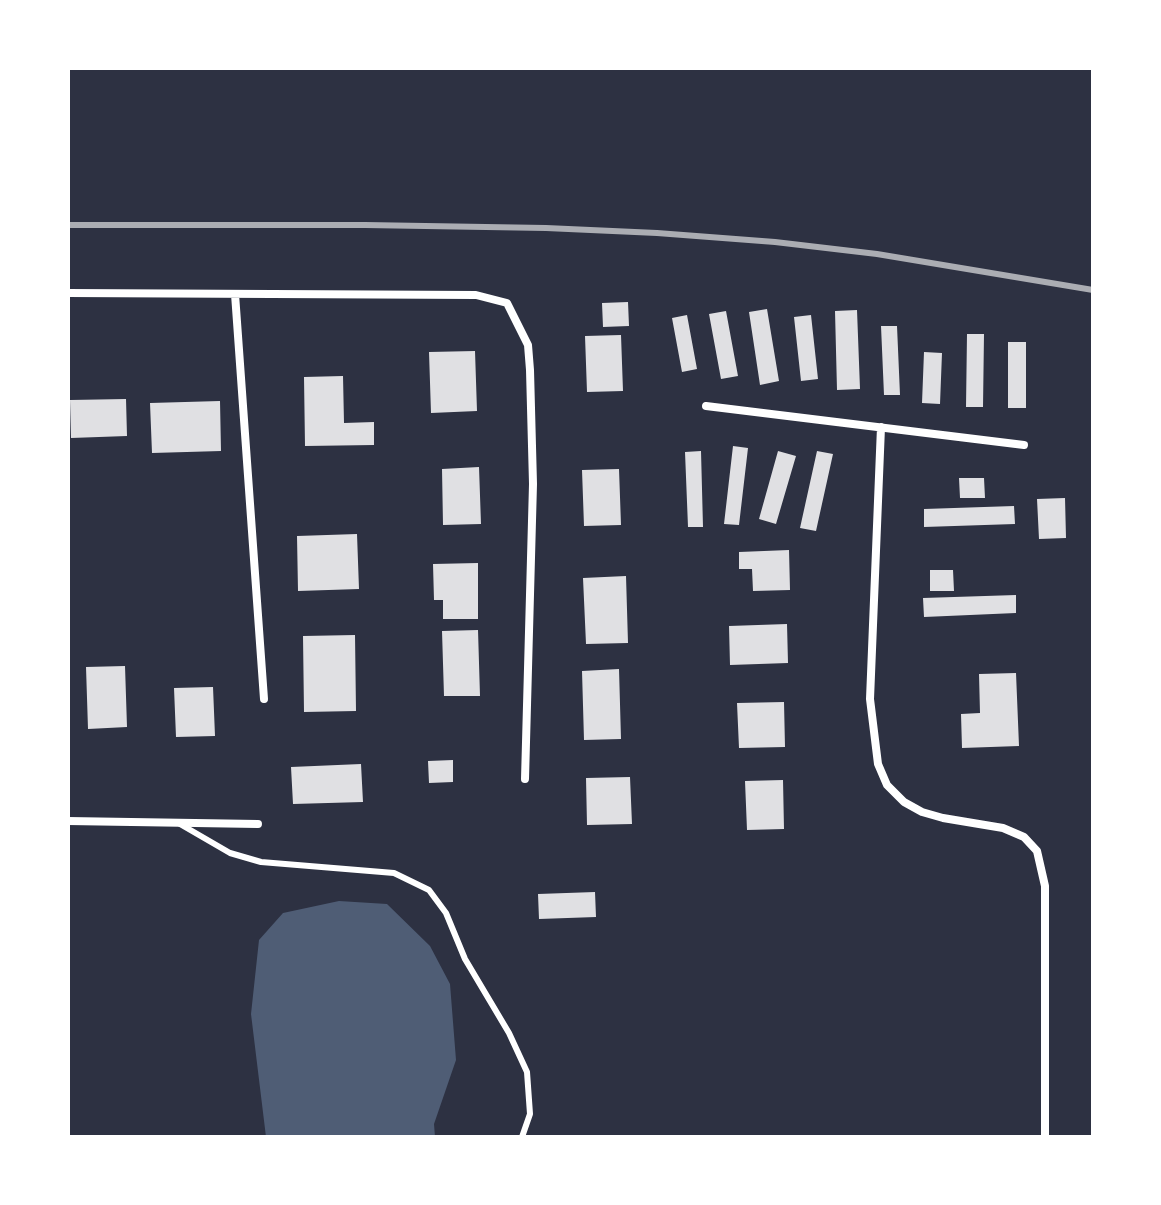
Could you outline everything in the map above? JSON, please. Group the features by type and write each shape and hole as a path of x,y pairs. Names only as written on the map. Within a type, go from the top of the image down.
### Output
{"street":[{"path":"68,293 476,295 507,303 528,345 530,370 533,484 525,779"},
{"path":"235,294 264,699"},
{"path":"706,406 1024,445"},
{"path":"881,427 870,699 878,764 887,785 904,802 922,812 1003,828 1024,837 1037,851 1045,886 1045,1137"},
{"path":"68,821 258,824"}],"lane":[{"path":"178,823 230,853 261,862 394,873 429,890 446,913 465,959 509,1033 527,1072 530,1114 522,1137"}],"water":[{"path":"339,901 387,904 430,946 450,984 456,1060 434,1124 435,1137 266,1137 251,1014 259,940 283,913"}],"building":[{"path":"628,302 629,326 603,327 602,303"},
{"path":"767,309 779,381 760,385 749,312"},
{"path":"857,310 860,389 837,390 835,311"},
{"path":"726,311 738,376 721,379 709,314"},
{"path":"687,315 697,369 682,372 672,318"},
{"path":"811,315 818,379 801,381 794,317"},
{"path":"881,326 897,326 900,395 884,395"},
{"path":"967,334 984,334 983,407 966,407"},
{"path":"621,335 623,391 587,392 585,336"},
{"path":"1008,342 1026,342 1026,408 1008,408"},
{"path":"475,351 477,411 431,413 429,352"},
{"path":"924,352 942,353 940,404 922,403"},
{"path":"343,376 344,423 374,422 374,445 305,446 304,377"},
{"path":"126,399 127,436 71,438 70,400"},
{"path":"220,401 221,451 152,453 150,403"},
{"path":"733,446 748,448 739,525 724,524"},
{"path":"701,451 703,527 688,527 685,452"},
{"path":"778,451 796,456 776,524 759,519"},
{"path":"817,451 833,454 816,531 800,528"},
{"path":"479,467 481,524 443,525 442,469"},
{"path":"619,469 621,525 584,526 582,470"},
{"path":"959,478 984,478 985,498 960,498"},
{"path":"1065,498 1066,538 1039,539 1037,499"},
{"path":"1014,506 1015,524 924,527 924,509"},
{"path":"357,534 359,589 298,591 297,536"},
{"path":"789,550 790,590 753,591 752,569 739,569 739,552"},
{"path":"478,563 478,619 443,619 443,600 434,600 433,564"},
{"path":"930,570 953,570 954,591 930,591"},
{"path":"626,576 628,643 586,644 583,578"},
{"path":"1016,595 1016,613 924,617 923,598"},
{"path":"787,624 788,663 730,665 729,626"},
{"path":"478,630 480,696 444,696 442,631"},
{"path":"355,635 356,711 304,712 303,636"},
{"path":"125,666 127,727 88,729 86,667"},
{"path":"619,669 621,739 584,740 582,671"},
{"path":"1016,673 1019,746 962,748 961,714 980,713 979,674"},
{"path":"213,687 215,736 176,737 174,688"},
{"path":"784,702 785,747 739,748 737,703"},
{"path":"453,760 453,782 429,783 428,761"},
{"path":"361,764 363,802 293,804 291,767"},
{"path":"630,777 632,824 587,825 586,778"},
{"path":"783,780 784,829 747,830 745,781"},
{"path":"595,892 596,917 539,919 538,894"}],"railway":[{"path":"68,225 365,225 657,233 877,254 1093,290"}]}
